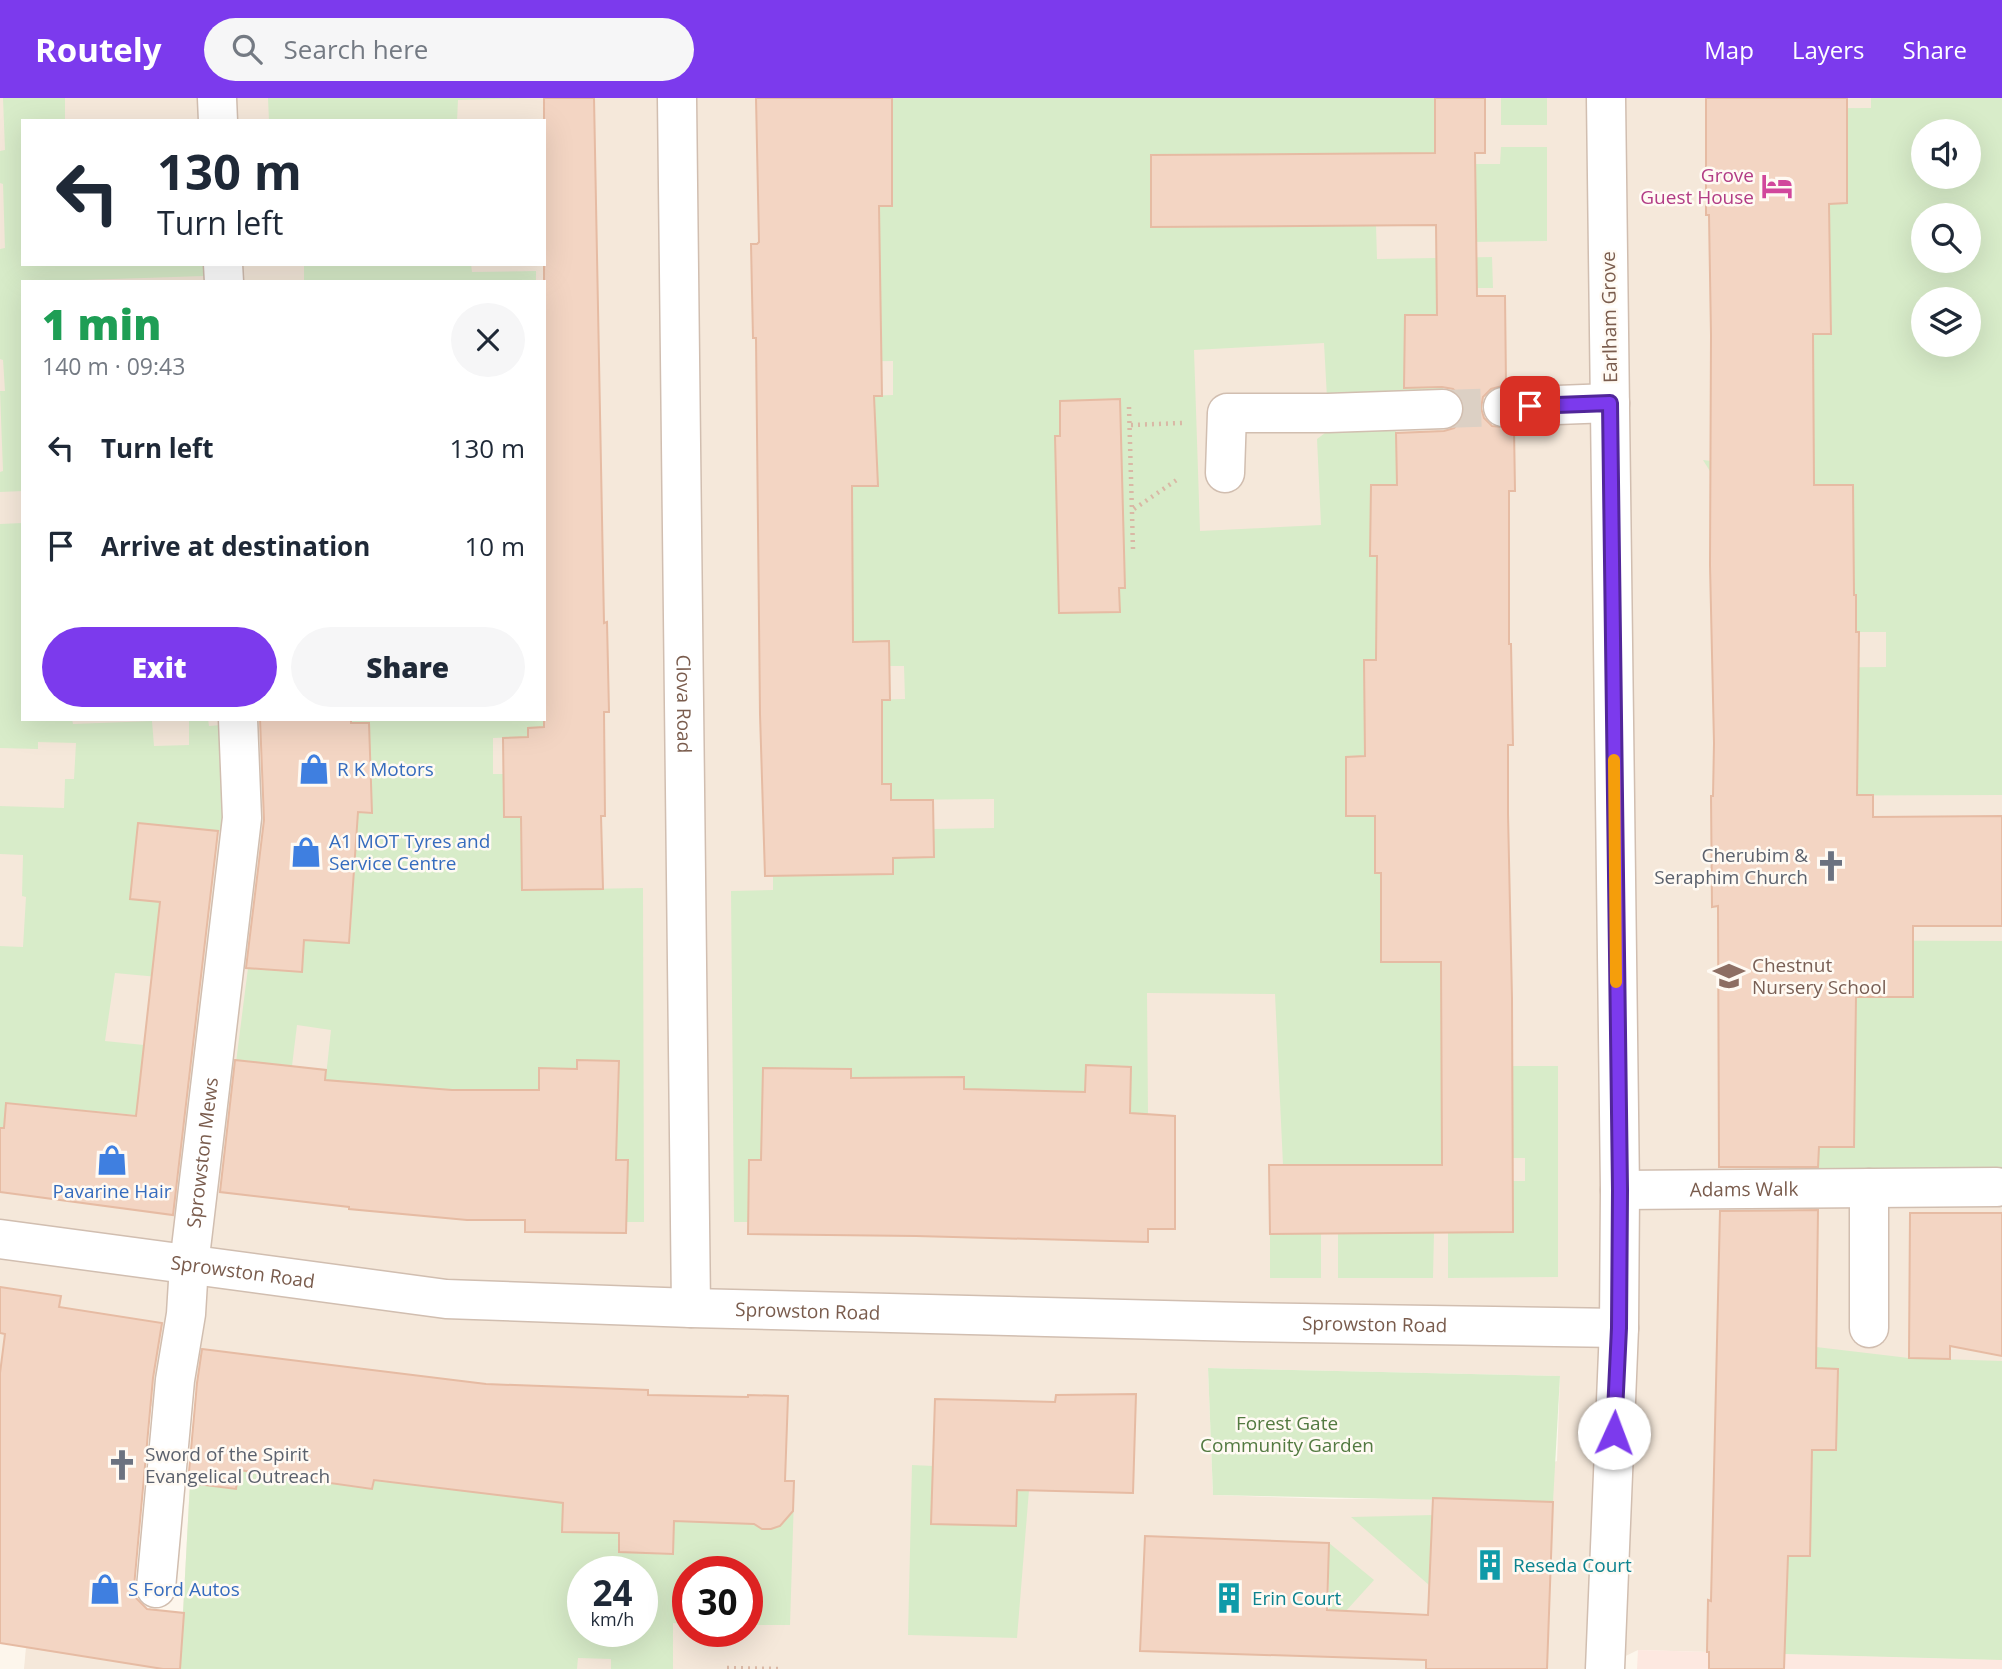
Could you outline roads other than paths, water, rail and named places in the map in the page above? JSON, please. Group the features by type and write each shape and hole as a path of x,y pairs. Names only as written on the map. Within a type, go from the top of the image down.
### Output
{"street":[{"path":"217,98 218,119"},
{"name":"Clova Road","path":"677,98 691,1308"},
{"name":"Earlham Grove","path":"1605,1669 1619,1328 1620,1190 1606,98"},
{"path":"1503,407 1610,403"},
{"path":"1226,473 1227,412 1328,413 1443,409"},
{"name":"Sprowston Mews","path":"156,1588 175,1380 186,1314 189,1265 242,818 238,721"},
{"name":"Adams Walk","path":"1620,1190 1997,1187"},
{"path":"1869,1188 1869,1328"},
{"name":"Sprowston Road","path":"0,1239 446,1299 1242,1322 1619,1328"}],"tunnel":[{"path":"1443,409 1503,407"}],"place":[{"name":"Grove Guest House","path":"1777,186"},
{"name":"R K Motors","path":"314,769"},
{"name":"A1 MOT Tyres and Service Centre","path":"306,852"},
{"name":"Cherubim & Seraphim Church","path":"1831,866"},
{"name":"Chestnut Nursery School","path":"1729,976"},
{"name":"Pavarine Hair","path":"112,1160"},
{"name":"Sword of the Spirit Evangelical Outreach","path":"122,1465"},
{"name":"Reseda Court","path":"1490,1565"},
{"name":"S Ford Autos","path":"105,1589"},
{"name":"Erin Court","path":"1229,1598"}],"park label":[{"name":"Forest Gate Community Garden","path":"1287,1434"}]}
